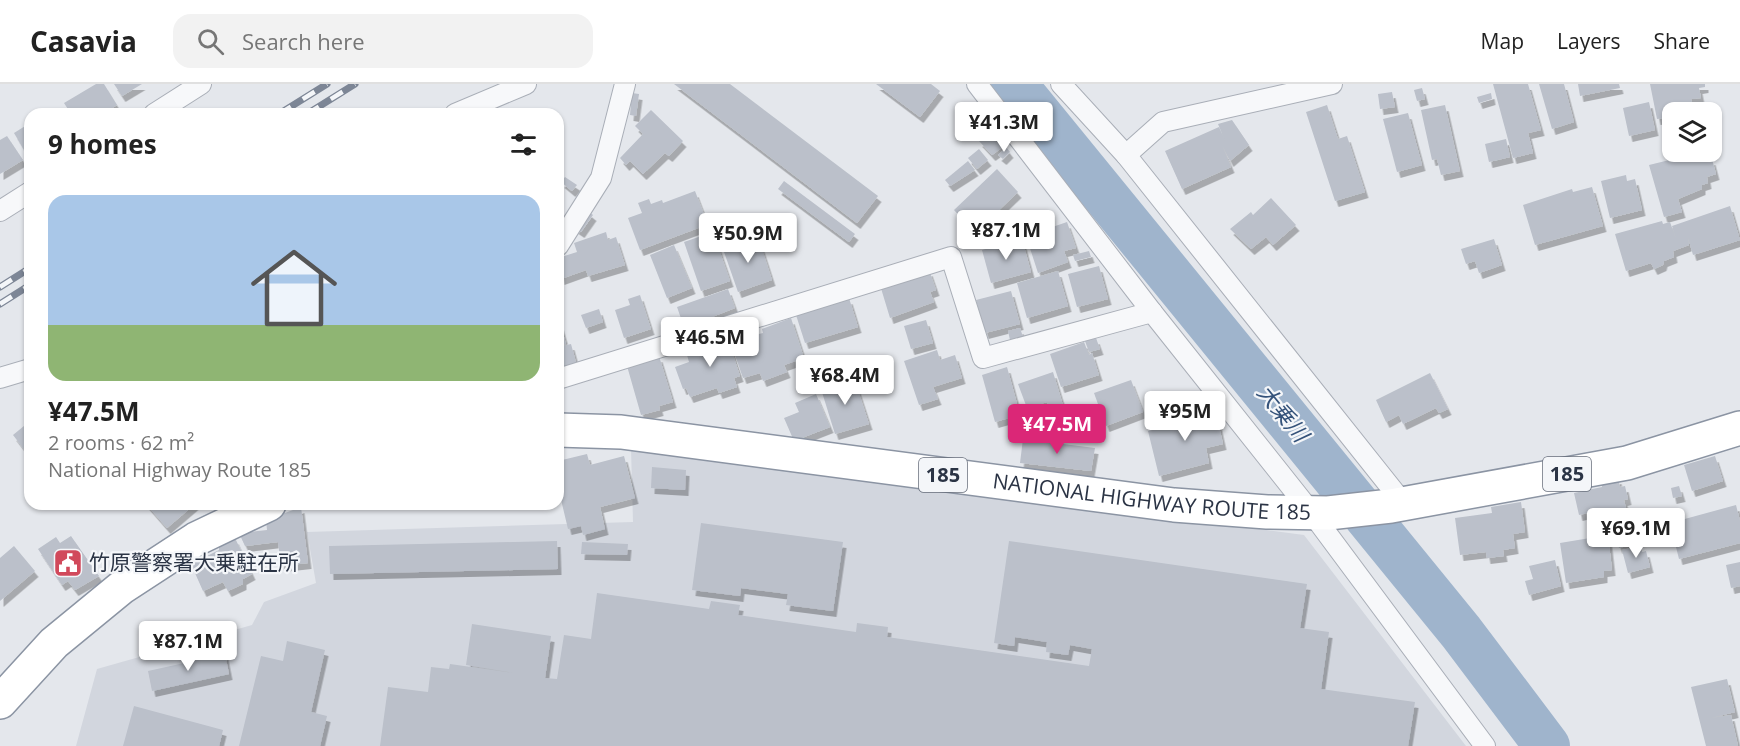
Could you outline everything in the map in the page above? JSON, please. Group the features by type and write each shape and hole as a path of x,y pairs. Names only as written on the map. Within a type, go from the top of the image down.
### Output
{"highway":[{"name":"NATIONAL HIGHWAY ROUTE 185","path":"564,430 621,432 1174,505 1319,513 1398,505 1627,463 1740,428"},
{"path":"0,702 54,643 121,588 196,539 256,510"}],"street":[{"path":"469,108 526,84"},
{"path":"564,237 601,178 626,84"},
{"path":"977,84 1152,312 1319,513 1485,746"},
{"path":"1060,84 1126,155 1398,505"},
{"path":"1126,155 1163,122 1332,84"},
{"path":"163,108 197,85"},
{"path":"0,211 24,196"},
{"path":"564,377 951,257 983,358 1152,312"},
{"path":"0,378 24,371"}],"shaded area":[{"path":"631,448 1304,535 1466,746 76,746 97,669 252,625 264,602 316,583 307,532 633,522"}],"building":[{"path":"96,84 104,84 117,105 112,108 67,108 64,103"},
{"path":"114,84 142,84 122,96"},
{"path":"674,84 730,84 878,196 857,223"},
{"path":"876,84 931,84 940,91 920,117"},
{"path":"1493,84 1528,84 1541,130 1528,133 1533,153 1513,158"},
{"path":"1539,84 1564,84 1574,122 1552,129"},
{"path":"1578,84 1619,84 1620,88 1580,96"},
{"path":"1650,84 1705,84 1705,87 1699,88 1701,98 1691,99 1692,102 1662,102 1662,118 1657,119"},
{"path":"1422,88 1425,99 1417,101 1414,90"},
{"path":"1392,92 1395,107 1380,109 1378,94"},
{"path":"632,93 639,94 636,116 630,115"},
{"path":"1491,93 1492,99 1479,103 1477,97"},
{"path":"1649,102 1655,130 1629,136 1623,108"},
{"path":"1327,105 1338,139 1347,136 1365,192 1335,201 1306,112"},
{"path":"1445,105 1460,171 1441,175 1437,159 1432,160 1421,110"},
{"path":"651,110 683,141 669,156 665,153 643,174 630,161 626,165 620,158 643,134 635,126"},
{"path":"1408,113 1422,165 1397,172 1383,119"},
{"path":"1232,120 1249,145 1230,161 1222,145 1231,167 1182,189 1165,151 1219,127 1226,143 1218,124"},
{"path":"24,127 24,150 14,133"},
{"path":"990,131 1003,147 992,155 979,141"},
{"path":"7,136 23,160 0,174 0,140"},
{"path":"1506,139 1510,157 1489,162 1485,144"},
{"path":"1006,147 1010,152 1003,159 998,155"},
{"path":"979,149 988,160 977,169 968,158"},
{"path":"968,161 975,170 950,186 945,180"},
{"path":"1662,162 1713,162 1716,174 1707,177 1708,183 1702,185 1702,189 1678,199 1682,212 1664,217 1649,165"},
{"path":"997,169 1018,192 975,233 954,210"},
{"path":"1626,175 1627,181 1635,179 1642,210 1610,218 1601,181"},
{"path":"564,178 577,185 572,191 564,184"},
{"path":"784,181 855,234 849,242 778,189"},
{"path":"1592,187 1603,226 1535,245 1523,205 1572,189 1573,192"},
{"path":"695,191 705,217 698,220 701,227 640,250 628,218 642,213 638,203 649,199 651,204 662,200 663,203"},
{"path":"1271,198 1296,225 1273,245 1266,237 1251,249 1230,229 1251,212 1253,215"},
{"path":"1730,206 1740,240 1693,255 1688,237 1689,245 1673,251 1674,257 1664,261 1663,265 1654,269 1651,263 1626,271 1615,234 1662,221 1663,224 1670,222 1676,239 1672,226"},
{"path":"588,211 593,215 581,232 575,228"},
{"path":"1067,222 1076,248 1064,251 1068,262 1038,273 1026,236"},
{"path":"606,232 608,240 616,237 625,265 588,276 586,270 564,278 564,256 577,252 574,243"},
{"path":"713,232 730,281 701,291 684,242"},
{"path":"758,237 772,280 738,292 723,249"},
{"path":"1022,239 1031,272 991,283 982,250"},
{"path":"1494,239 1502,265 1479,273 1475,261 1466,264 1461,249"},
{"path":"674,245 692,288 667,298 650,255"},
{"path":"1089,251 1091,257 1075,261 1073,255"},
{"path":"1099,266 1108,299 1077,307 1068,274"},
{"path":"929,270 936,290 930,292 934,302 890,318 880,285"},
{"path":"1058,271 1068,306 1027,318 1017,283"},
{"path":"728,289 735,308 712,317 714,322 696,328 695,324 684,327 677,307"},
{"path":"1011,291 1020,324 985,333 976,300"},
{"path":"640,295 651,329 624,338 615,310 630,305 628,299"},
{"path":"849,298 858,327 805,343 796,315"},
{"path":"599,309 603,322 586,328 581,315"},
{"path":"791,318 804,358 784,365 787,372 763,381 760,373 743,378 730,341 763,333 762,329"},
{"path":"926,320 933,343 911,349 904,326"},
{"path":"1020,328 1023,337 1010,340 1008,331"},
{"path":"726,333 740,376 734,378 737,387 719,393 717,388 690,397 686,388 683,389 675,367 689,362 687,355 703,350 700,342"},
{"path":"1096,338 1100,349 1089,352 1085,341"},
{"path":"1084,342 1089,355 1092,353 1099,375 1061,387 1050,354"},
{"path":"571,344 577,366 564,369 564,346"},
{"path":"937,350 940,360 955,355 962,378 933,387 938,399 919,405 904,361"},
{"path":"659,356 673,402 659,406 660,410 641,415 627,366"},
{"path":"1007,367 1020,415 995,422 982,375"},
{"path":"1053,372 1065,412 1051,416 1047,402 1027,408 1018,384"},
{"path":"1430,373 1448,409 1439,413 1436,408 1403,424 1399,415 1386,422 1376,400"},
{"path":"854,378 869,424 835,434 821,389"},
{"path":"1131,380 1143,412 1106,426 1094,393"},
{"path":"816,394 830,427 794,441 784,418 799,412 795,403"},
{"path":"1199,408 1201,417 1216,413 1223,444 1206,448 1209,463 1159,476 1148,431 1185,422 1183,412"},
{"path":"24,426 24,449 13,435"},
{"path":"1023,439 1095,448 1091,471 1020,463"},
{"path":"587,454 590,465 624,456 635,498 600,507 605,529 583,535 581,526 568,529 563,510 564,460"},
{"path":"1715,456 1723,481 1692,491 1684,465"},
{"path":"652,467 686,470 685,490 651,488"},
{"path":"1618,478 1620,487 1625,486 1628,499 1624,500 1629,521 1599,528 1598,521 1594,522 1592,512 1579,515 1574,493 1602,487 1601,482"},
{"path":"1679,486 1682,496 1673,498 1671,488"},
{"path":"1521,502 1525,532 1513,534 1515,548 1503,550 1504,556 1487,558 1486,552 1460,555 1455,518 1492,513 1491,507"},
{"path":"1736,505 1740,521 1740,543 1679,559 1670,523"},
{"path":"151,510 188,510 167,528"},
{"path":"293,510 301,510 308,563 281,566 278,542 245,546 239,533 267,530 266,520"},
{"path":"701,523 843,542 833,611 786,605 788,594 741,588 740,596 692,590"},
{"path":"1634,527 1638,543 1619,548 1614,533"},
{"path":"1608,535 1612,570 1604,571 1604,577 1566,583 1560,543"},
{"name":"竹原警察署大乗駐在所","path":"71,536 99,576 75,590 68,581 62,585 38,549 56,537 60,543"},
{"path":"235,538 252,574 243,579 243,584 228,591 223,582 203,591 191,564 219,550 219,545"},
{"path":"557,541 558,569 330,574 329,546"},
{"path":"1009,541 1307,584 1300,628 1329,632 1321,689 1415,702 1408,746 380,746 388,687 428,692 431,667 449,669 450,664 514,673 466,665 472,624 551,636 545,678 557,679 564,635 591,639 597,593 709,609 711,601 740,605 738,615 856,632 857,623 888,627 887,637 1089,666 1092,649 1070,645 1068,655 1046,652 1047,642 1015,637 1014,646 994,643"},
{"path":"582,542 628,544 627,555 581,554"},
{"path":"14,546 35,571 0,601 0,558"},
{"path":"1641,546 1642,552 1646,551 1650,567 1628,573 1622,550"},
{"path":"1555,560 1561,586 1529,595 1525,581 1533,579 1529,566"},
{"path":"1740,562 1740,586 1731,588 1726,565"},
{"path":"287,641 325,650 311,712 327,716 320,746 239,746 261,656 283,661"},
{"path":"225,654 229,674 152,691 148,671"},
{"path":"1727,679 1735,712 1711,718 1731,715 1738,746 1706,746 1691,687"},
{"path":"134,706 223,730 219,746 123,746"}],"waterway":[{"name":"大乗川","path":"1014,84 1461,632 1547,746"}],"railway":[{"path":"289,108 327,84"},
{"path":"317,108 355,84"},
{"path":"0,287 24,272"},
{"path":"0,304 24,289"}],"place":[{"name":"竹原警察署大乗駐在所","path":"68,563"}]}
